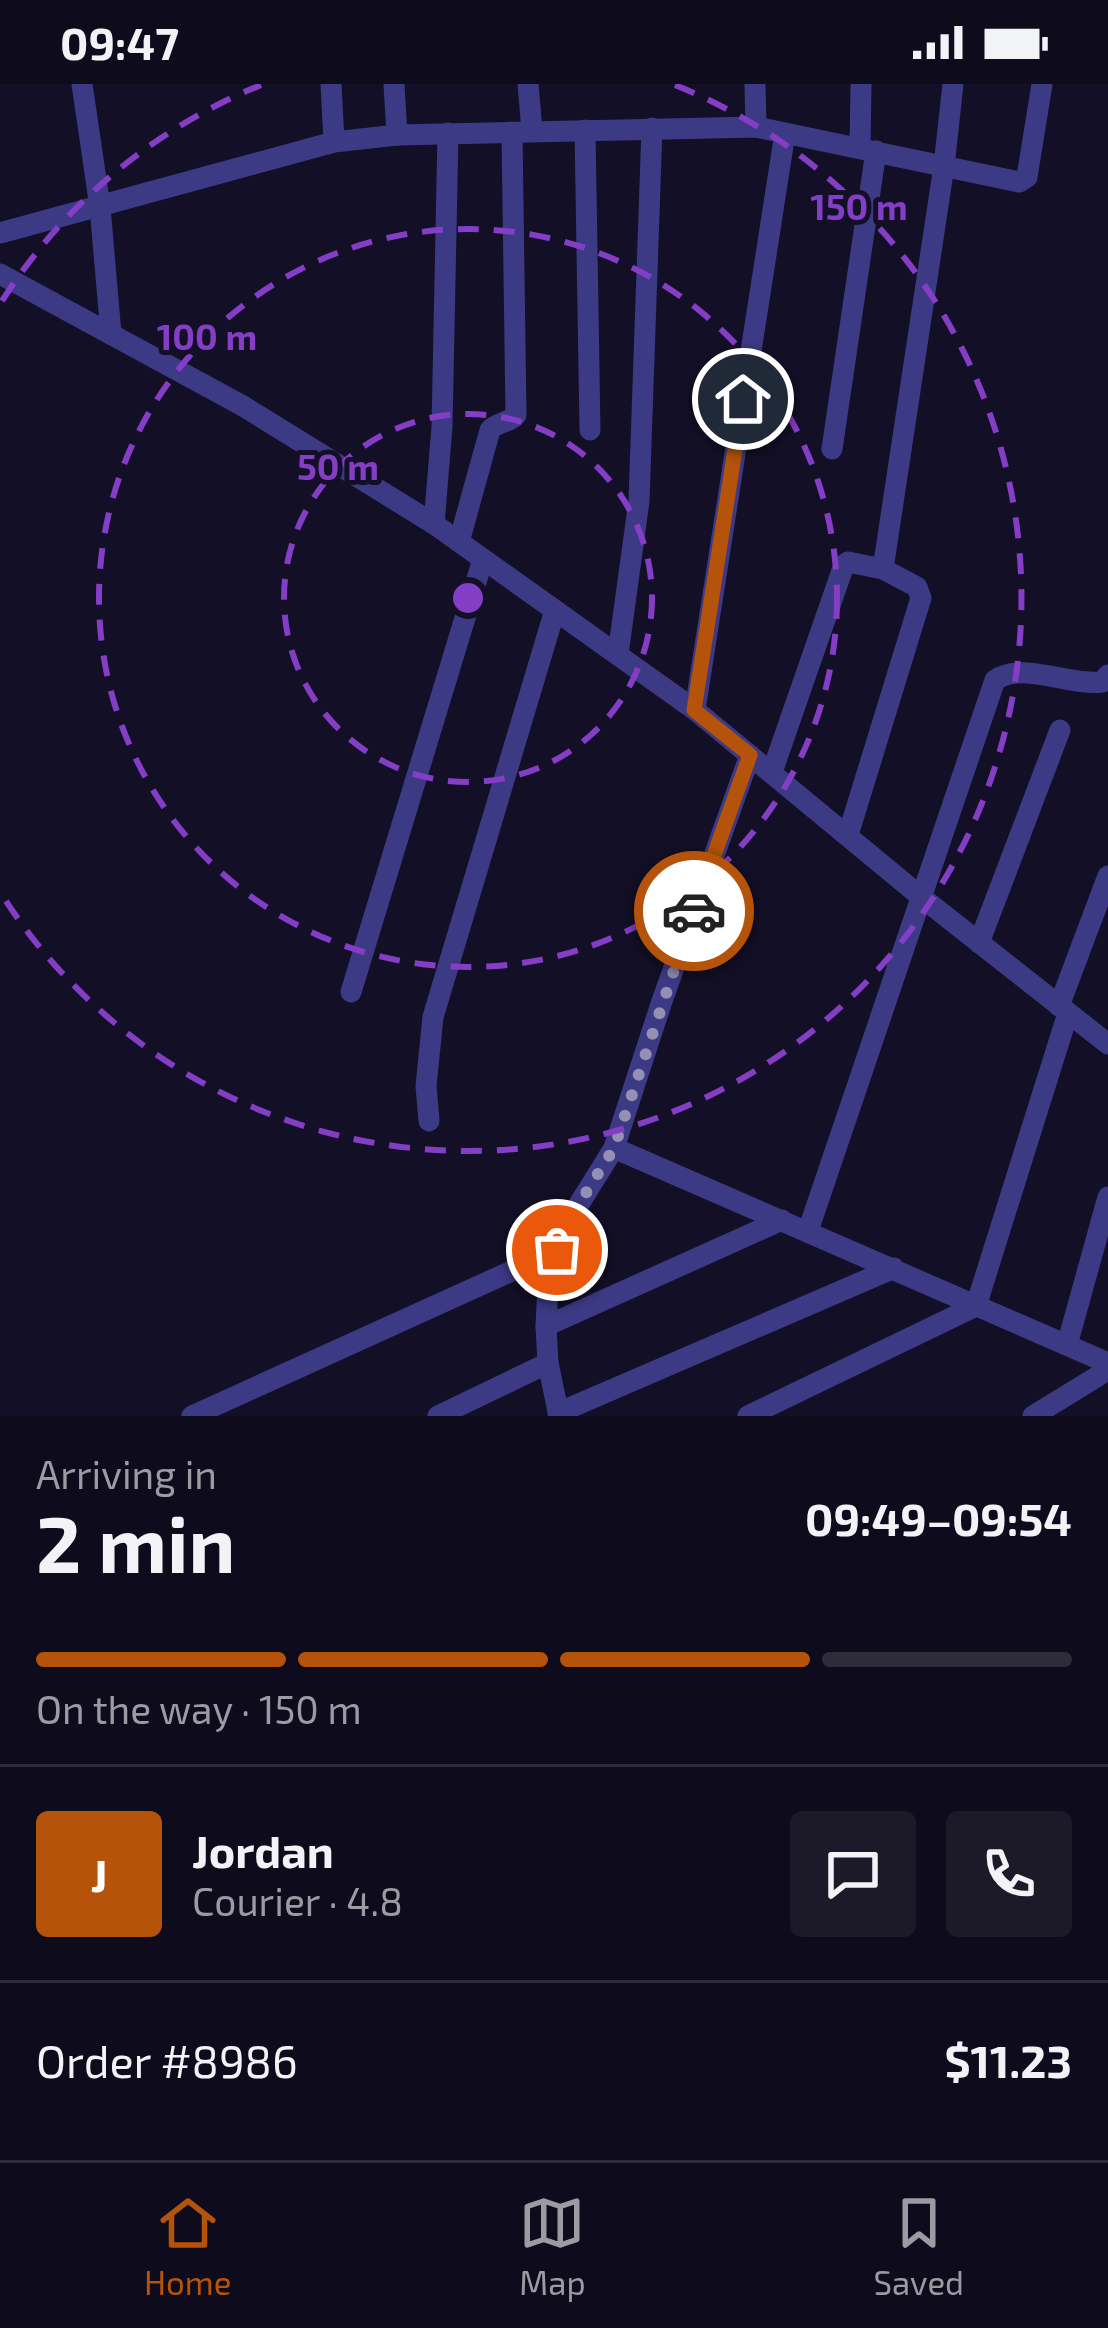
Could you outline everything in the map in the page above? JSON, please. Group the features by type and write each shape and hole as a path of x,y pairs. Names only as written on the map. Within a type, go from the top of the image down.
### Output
{"street":[{"path":"82,84 100,207 111,334"},
{"path":"332,84 334,142"},
{"path":"394,84 397,135"},
{"path":"459,542 490,430 516,415 522,131 528,84"},
{"path":"755,84 756,127"},
{"path":"832,449 868,149 861,84"},
{"path":"883,568 953,84"},
{"path":"0,233 334,142 397,135 756,127 1023,181 1042,84"},
{"path":"618,654 639,501 652,128"},
{"path":"585,130 590,430"},
{"path":"434,524 442,427 448,133"},
{"path":"694,710 785,133"},
{"path":"0,274 243,406 434,524 694,710 1108,1044"},
{"path":"350,992 483,559"},
{"path":"772,772 844,565 883,568 917,587 921,598 848,835"},
{"path":"429,1121 426,1086 433,1017 555,610"},
{"path":"808,1231 995,680 1019,673 1088,684 1102,682 1108,675"},
{"path":"979,943 1060,730"},
{"path":"750,755 614,1148 557,1250 548,1284 546,1326 558,1414 894,1268"},
{"path":"748,1416 976,1306 1063,1010 1108,876"},
{"path":"614,1148 1108,1366 1033,1416"},
{"path":"1067,1345 1108,1197"},
{"path":"546,1326 782,1220"},
{"path":"193,1416 557,1250"},
{"path":"438,1416 548,1364"}],"way so far":[{"path":"557,1250 614,1148 694,911"}],"route":[{"path":"694,911 750,755 694,710 743,399"}]}
